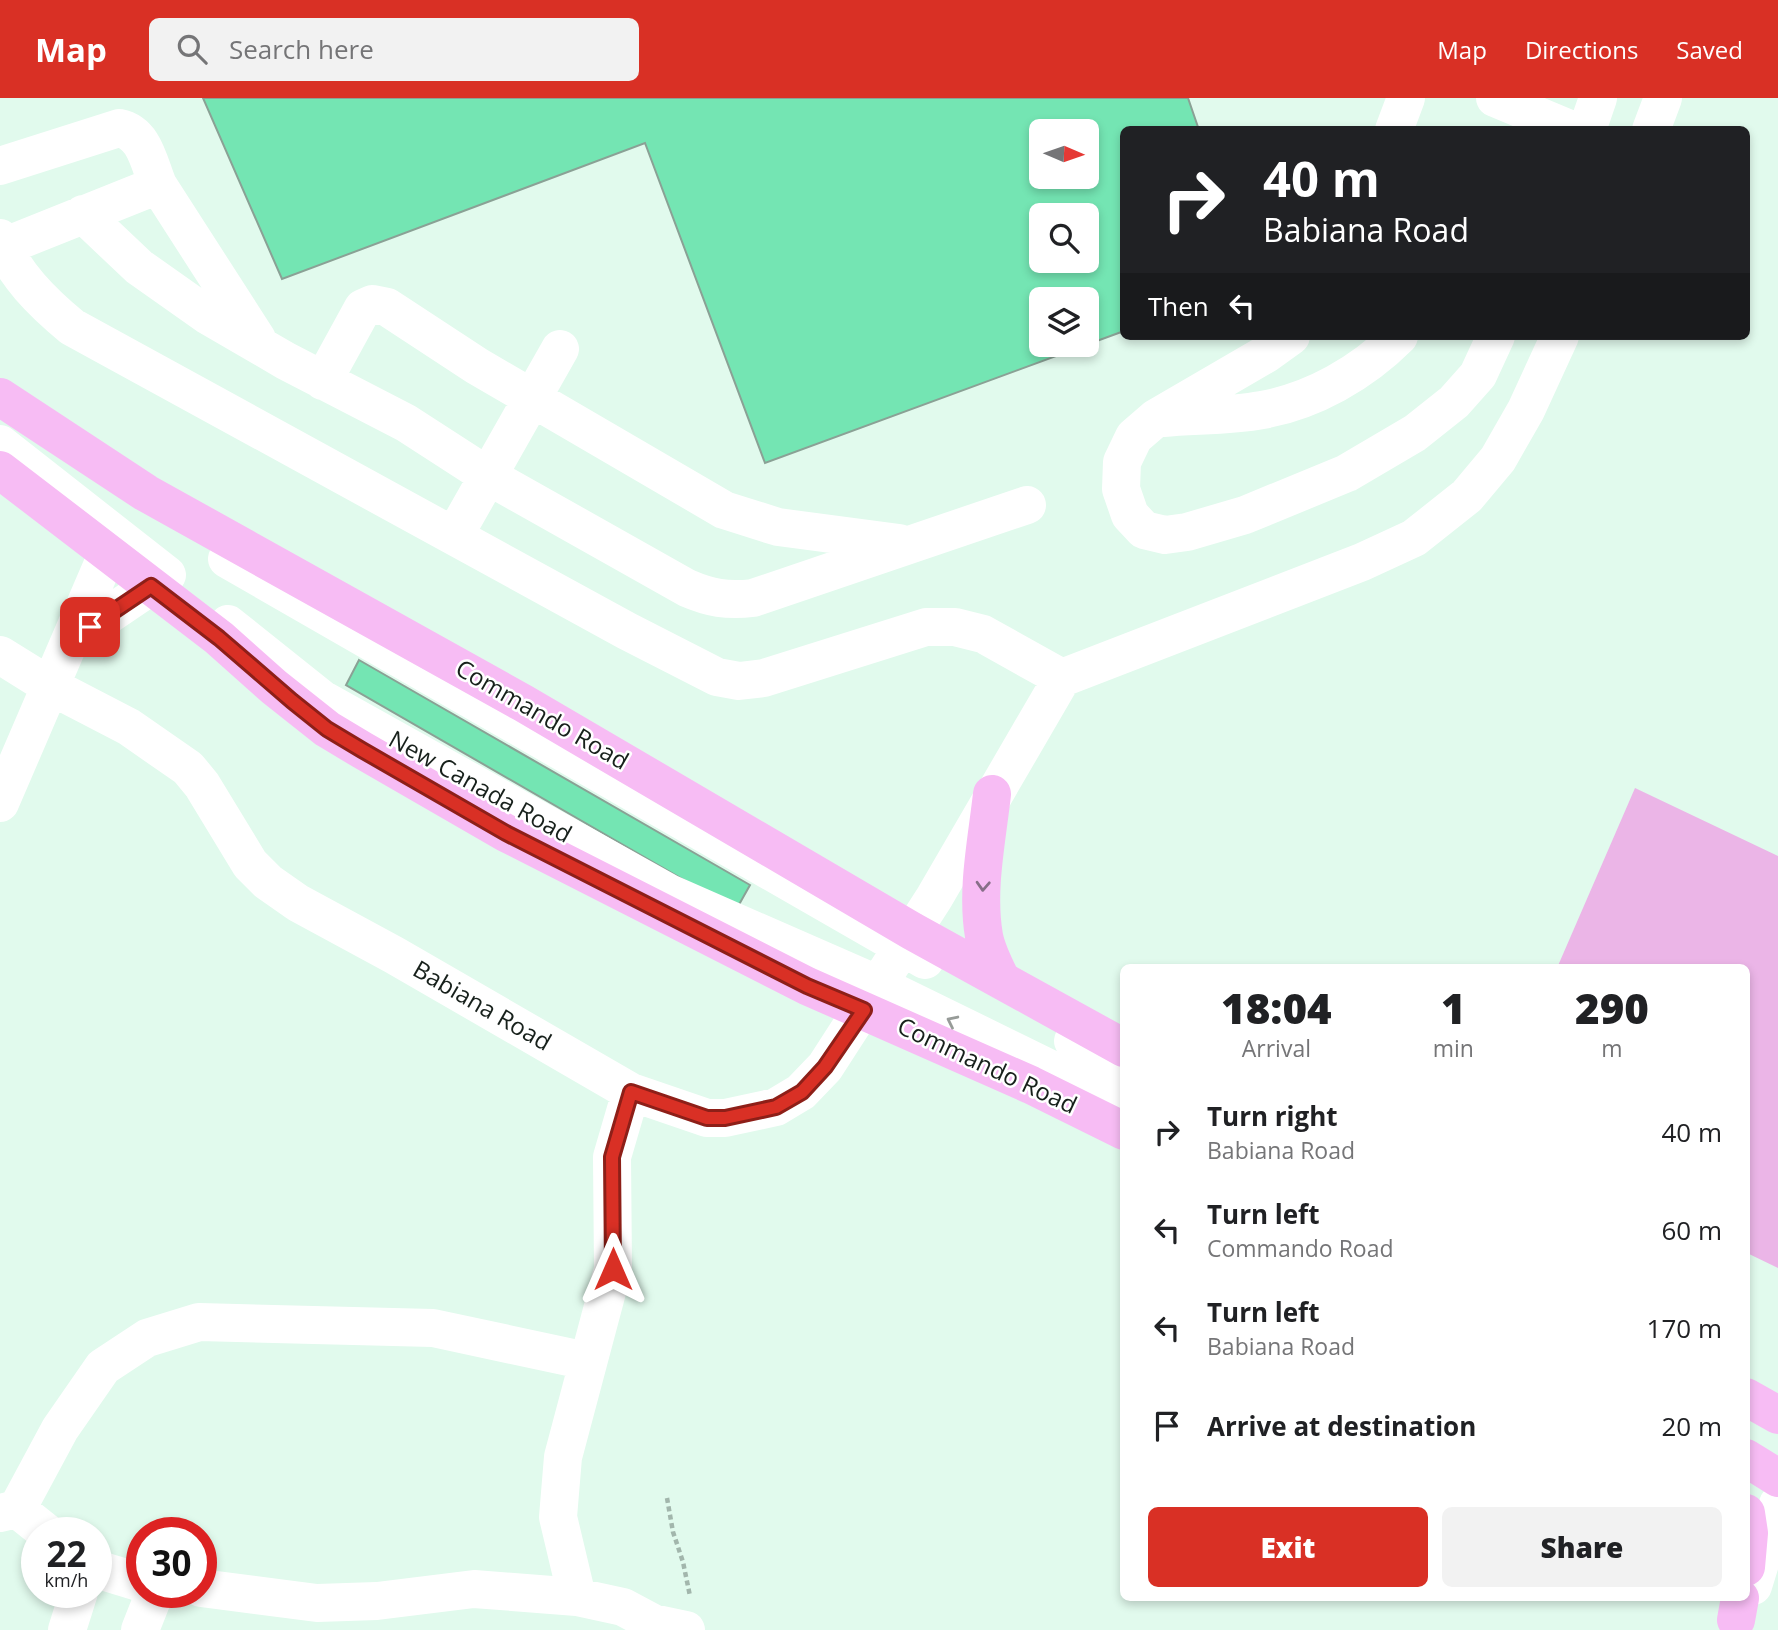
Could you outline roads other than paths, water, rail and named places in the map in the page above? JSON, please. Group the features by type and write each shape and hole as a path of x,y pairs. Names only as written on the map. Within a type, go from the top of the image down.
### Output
{"main road":[{"name":"Commando Road","path":"0,397 146,492 523,703 906,939 1002,981 1120,1046"},
{"name":"Commando Road","path":"0,470 219,638 274,687 362,750 506,833 807,986 871,997 1031,1085 1120,1129"},
{"path":"992,794 982,918 990,956 1002,981"},
{"path":"1750,1399 1778,1415"},
{"path":"1750,1460 1778,1478"}],"street":[{"path":"1396,126 1406,98"},
{"path":"1588,126 1598,98"},
{"path":"1652,126 1663,98"},
{"path":"1501,107 1560,126"},
{"path":"0,166 119,128 138,136 158,185 262,347"},
{"path":"158,185 2,242 42,302 72,327 628,631 717,677 739,681 764,678 926,628 955,627 983,634 1062,678 1362,562 1414,538 1467,496 1498,459 1526,410 1558,340"},
{"path":"83,214 139,267 207,315 323,381 406,424 488,476 687,588 710,598 729,601 753,598 1027,505"},
{"path":"323,381 363,307 372,303 387,307 477,366 724,510 778,527 912,544"},
{"path":"1285,340 1156,418 1134,437 1122,462 1121,489 1130,515 1144,530 1165,535 1187,532 1245,514 1347,473 1416,433 1454,402 1478,375 1494,340"},
{"path":"1156,418 1261,410 1306,399 1364,367 1394,340"},
{"path":"454,536 560,349"},
{"path":"0,417 132,504 906,939 1120,1066"},
{"name":"New Canada Road","path":"0,443 322,699 671,894 871,997 1120,1103"},
{"path":"0,803 108,552"},
{"path":"70,641 151,586"},
{"name":"Babiana Road","path":"0,656 50,686 129,727 188,768 202,785 250,864 268,882 307,909 394,955 631,1092 707,1118 725,1118 776,1107 802,1092 825,1067 950,871 992,794 1062,678"},
{"path":"577,1597 558,1517 563,1457 613,1269 612,1157 631,1092"},
{"path":"8,1511 103,1367 147,1338 199,1322 433,1328 587,1362"},
{"path":"1750,1414 1778,1430"},
{"path":"1750,1443 1778,1459"},
{"path":"1750,1578 1778,1504"},
{"path":"1750,1593 1778,1565"},
{"path":"217,1590 317,1603 377,1601 474,1589 577,1597 623,1606 653,1623 688,1615"},
{"path":"67,1630 74,1608"},
{"path":"140,1630 149,1608"}]}
